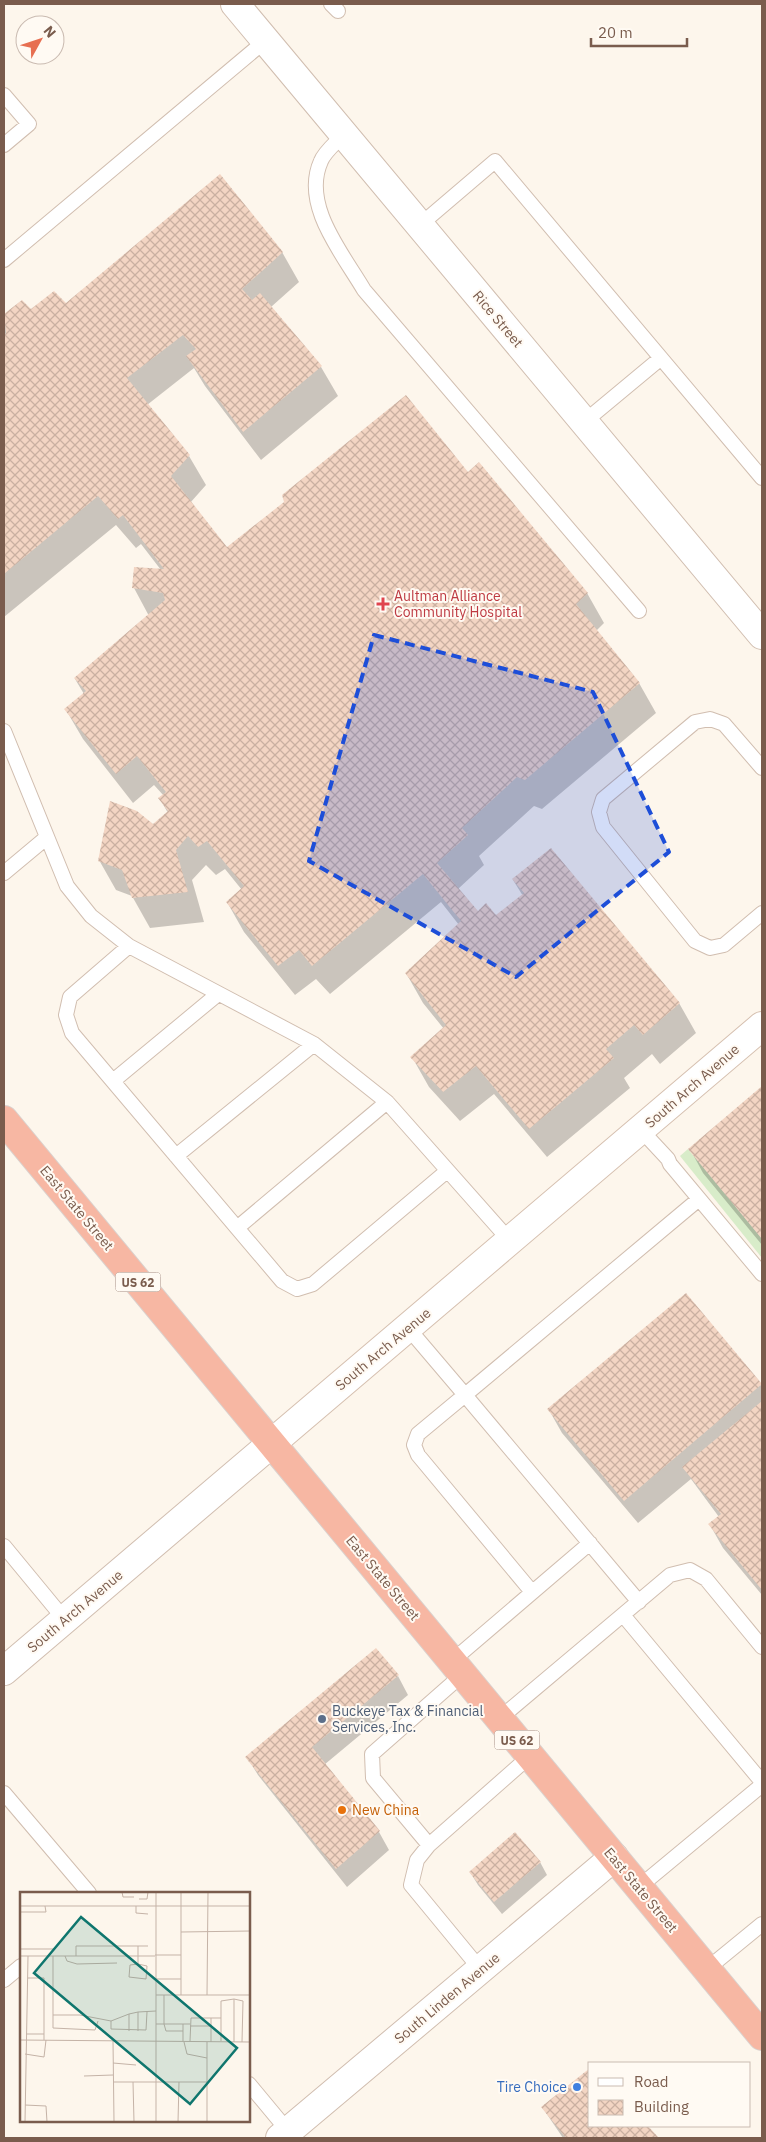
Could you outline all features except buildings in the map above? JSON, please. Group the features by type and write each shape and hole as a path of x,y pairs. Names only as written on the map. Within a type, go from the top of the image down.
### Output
{"highway":[{"name":"East State Street","path":"4,1120 762,2036"}],"street":[{"name":"Rice Street","path":"235,4 762,635"},
{"name":"South Arch Avenue","path":"4,1671 511,1242 762,1026"},
{"name":"South Linden Avenue","path":"284,2135 614,1857"}],"lane":[{"path":"4,260 265,41"},
{"path":"4,95 28,124 4,145"},
{"path":"344,134 321,160 314,192 329,231 364,290 639,610"},
{"path":"420,226 495,162 762,478"},
{"path":"584,422 661,358"},
{"path":"762,768 724,724 710,719 695,722 604,798 599,812 603,828 695,941 710,948 724,945 762,913"},
{"path":"4,731 7,748 67,886 91,916 129,946 314,1044 387,1102 511,1242"},
{"path":"4,873 46,838"},
{"path":"129,946 70,998 66,1015 72,1033 282,1281 297,1289 313,1284 447,1171"},
{"path":"112,1081 218,994"},
{"path":"176,1156 314,1044"},
{"path":"237,1228 387,1102"},
{"path":"641,1130 668,1159 670,1164 762,1274"},
{"path":"532,1592 418,1455 414,1445 418,1434 699,1199"},
{"path":"408,1328 639,1602"},
{"path":"429,1845 373,1778 372,1754 532,1592 590,1543"},
{"path":"4,1546 65,1620"},
{"path":"499,1718 670,1575 690,1570 706,1579 762,1647"},
{"path":"623,1615 762,1784 639,1887"},
{"path":"481,1970 411,1884 417,1860 429,1845 530,1756"},
{"path":"4,1793 88,1892"},
{"path":"707,1969 762,1924"},
{"path":"4,1980 20,1967"},
{"path":"250,2085 284,2135"}],"highlighted area":[{"path":"374,635 593,692 669,852 516,977 309,861"}],"green space":[{"path":"688,1149 762,1239 762,1258 680,1156"}],"place":[{"name":"Aultman Alliance Community Hospital","path":"383,604"},
{"name":"Buckeye Tax & Financial Services, Inc.","path":"322,1719"},
{"name":"New China","path":"342,1810"},
{"name":"Tire Choice","path":"577,2087"}]}
